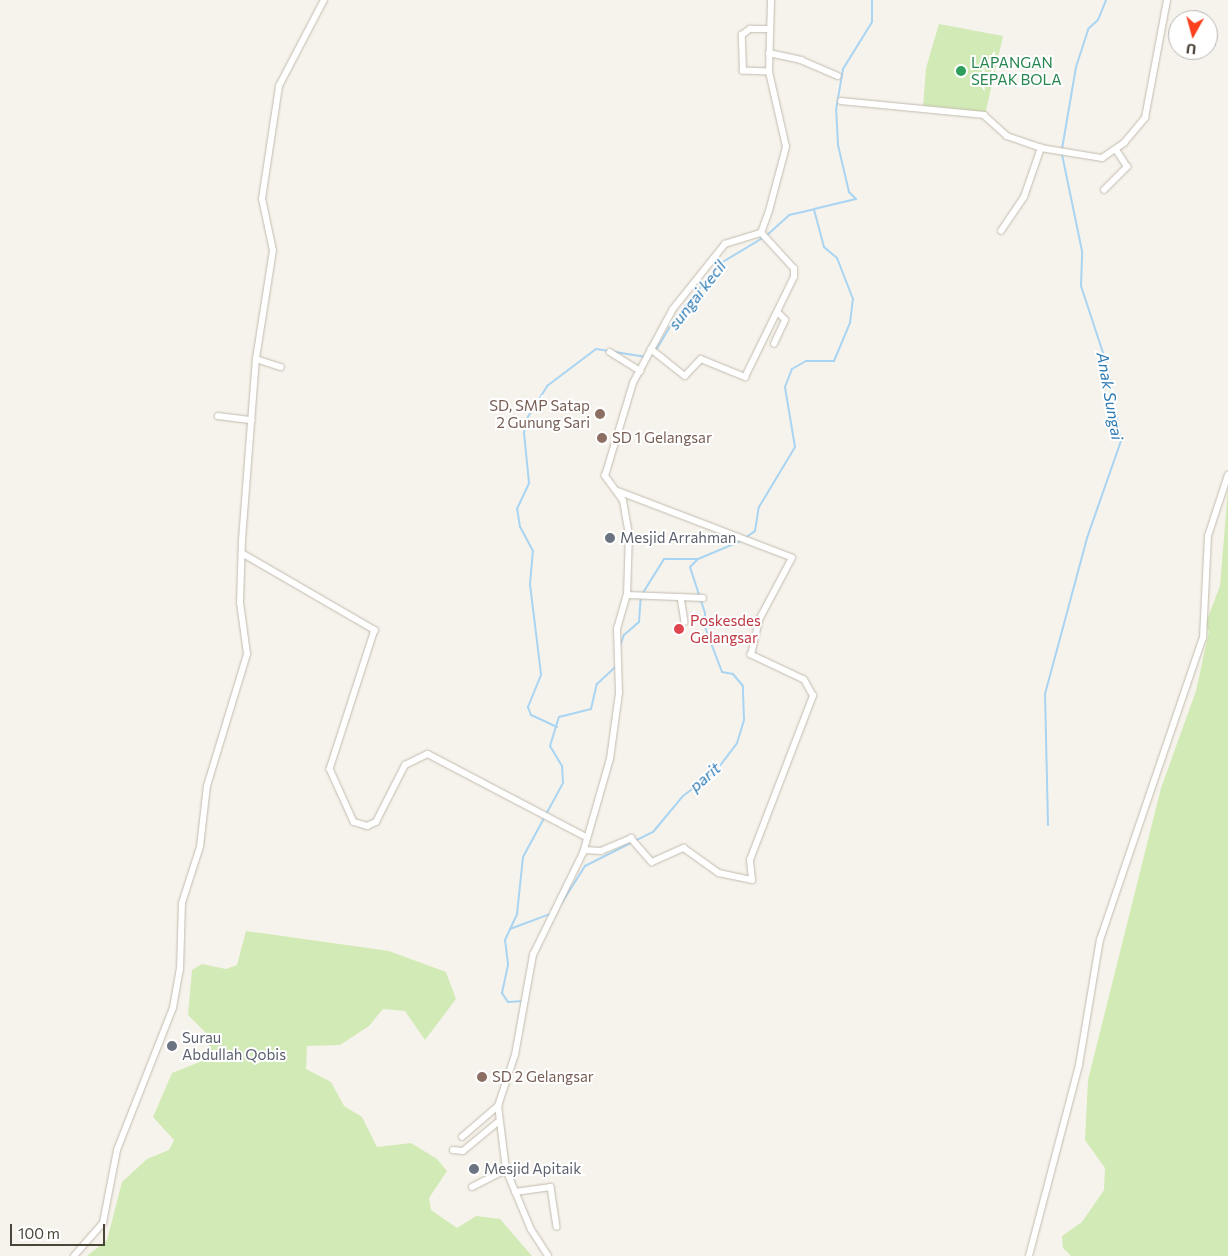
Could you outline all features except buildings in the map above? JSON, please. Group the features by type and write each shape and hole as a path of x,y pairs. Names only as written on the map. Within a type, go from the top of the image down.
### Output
{"street":[{"path":"74,1256 103,1223 117,1150 173,1008 180,970 182,903 200,847 207,786 247,654 240,603 242,553 256,359 273,251 262,206 273,109 290,59 324,0"},
{"path":"761,233 786,147 769,72 771,0"},
{"path":"841,101 984,115 1007,136 1041,148 1102,158 1116,150 1145,118 1167,0"},
{"path":"769,72 743,71 742,35 750,29 770,29"},
{"path":"769,53 801,60 838,76"},
{"path":"1001,231 1024,197 1041,148"},
{"path":"1104,190 1127,167 1116,150"},
{"path":"653,352 686,376 702,359 745,377 778,313 794,272 761,233"},
{"path":"548,1256 531,1230 506,1170 498,1120 498,1108 515,1055 532,962 584,850 586,837 610,759 619,693 616,651 627,595 628,523 619,492 605,476 621,413 640,371 653,352 673,309 725,244 761,233"},
{"path":"774,344 786,320 778,313"},
{"path":"610,352 640,371"},
{"path":"256,359 280,367"},
{"path":"218,416 252,420"},
{"path":"1030,1256 1078,1072 1100,940 1204,638 1208,536 1228,475"},
{"path":"584,850 601,850 628,838 637,842 652,862 684,848 718,872 752,880 750,860 813,696 804,680 750,653 759,620 792,558 619,492"},
{"path":"242,553 375,630 330,769 354,822 367,826 376,822 405,765 424,754 441,758 586,837"},
{"path":"627,595 703,598"},
{"path":"681,597 685,622"},
{"path":"462,1137 498,1108"},
{"path":"453,1150 463,1151 498,1120"},
{"path":"472,1187 506,1170"},
{"path":"515,1192 551,1187 557,1227"}],"green space":[{"name":"LAPANGAN SEPAK BOLA","path":"939,24 1003,36 985,115 923,108 926,68"},
{"path":"1228,488 1228,1256 1071,1256 1063,1248 1062,1236 1082,1222 1104,1190 1105,1168 1085,1140 1088,1080 1161,788 1196,691 1209,631 1205,625 1220,586"},
{"path":"246,931 389,951 446,972 456,999 425,1040 405,1011 383,1009 369,1026 340,1045 307,1046 306,1069 331,1082 344,1106 362,1117 377,1147 411,1143 437,1159 447,1171 429,1198 431,1210 457,1228 476,1216 500,1219 532,1256 87,1256 107,1240 122,1182 147,1159 169,1150 174,1140 153,1117 172,1073 205,1060 211,1038 188,1015 192,970 202,964 226,969 237,965"}],"waterway":[{"path":"745,538 755,531 759,507 795,447 785,387 792,369 806,361 834,361 850,323 853,299 837,258 824,247 814,209 856,199 849,192 838,145 836,110 843,69 872,22 872,0"},
{"name":"Anak Sungai","path":"1062,149 1076,67 1088,29 1098,20 1106,0"},
{"name":"Anak Sungai","path":"1048,825 1045,694 1087,538 1121,441 1108,368 1081,286 1082,251 1062,154"},
{"name":"sungai kecil","path":"656,350 675,318 721,263 766,236 789,215 814,209"},
{"name":"sungai kecil","path":"557,727 531,715 528,707 541,674 530,584 533,551 520,527 517,509 529,483 524,433 526,420 547,386 596,349 608,351"},
{"name":"sungai kecil","path":"615,352 645,357"},
{"path":"619,648 624,635 639,622 641,596 664,559 698,559 741,541"},
{"name":"parit","path":"561,904 585,866 653,832 683,796 716,771 737,743 744,720 743,686 733,674 722,672 705,627 705,613 690,567 698,559"},
{"path":"523,1001 508,1002 502,993 508,964 505,940 517,914 523,857 563,783 562,766 550,746 559,717 591,709 597,684 616,666"},
{"name":"parit","path":"510,929 550,914"},
{"path":"501,1090 510,1064"}],"place":[{"name":"LAPANGAN SEPAK BOLA","path":"961,71"},
{"name":"SD, SMP Satap 2 Gunung Sari","path":"600,414"},
{"name":"SD 1 Gelangsar","path":"602,438"},
{"name":"Mesjid Arrahman","path":"610,538"},
{"name":"Poskesdes Gelangsar","path":"679,629"},
{"name":"Surau Abdullah Qobis","path":"172,1046"},
{"name":"SD 2 Gelangsar","path":"482,1077"},
{"name":"Mesjid Apitaik","path":"474,1169"}]}
